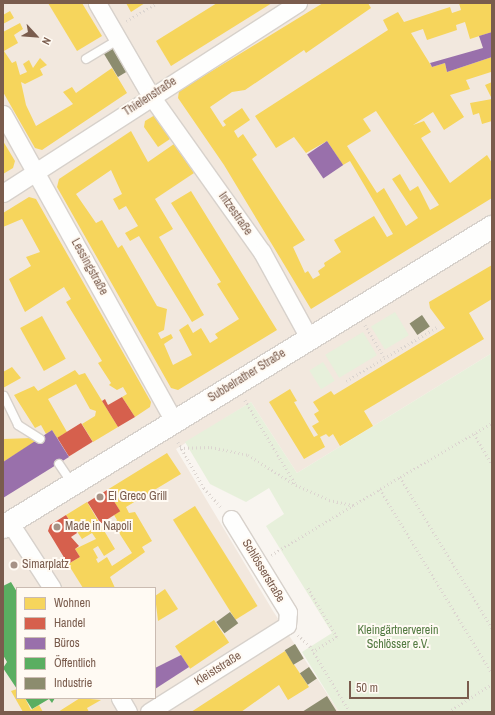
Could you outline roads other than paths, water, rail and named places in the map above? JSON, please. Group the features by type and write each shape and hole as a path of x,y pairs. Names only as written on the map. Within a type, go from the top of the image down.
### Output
{"main road":[{"name":"Subbelrather Straße","path":"7,525 237,380 492,227"}],"street":[{"name":"Intzestraße","path":"97,3 152,96 262,252 309,338"},
{"name":"Thielenstraße","path":"3,193 37,173 152,96 298,3"},
{"name":"Lessingstraße","path":"3,114 173,420"},
{"name":"Schlösserstraße","path":"231,519 288,612 287,625"},
{"path":"7,525 51,587"},
{"name":"Kleiststraße","path":"149,712 287,625"},
{"path":"121,699 128,712"}],"lane":[{"path":"86,59 119,38"},
{"path":"4,396 18,425 40,438"},
{"path":"59,464 73,484"}],"place":[{"name":"El Greco Grill","path":"100,497"},
{"name":"Made in Napoli","path":"57,527"},
{"name":"Simarplatz","path":"14,565"}],"park label":[{"name":"Kleingärtnerverein Schlösser e.V.","path":"398,638"}]}
